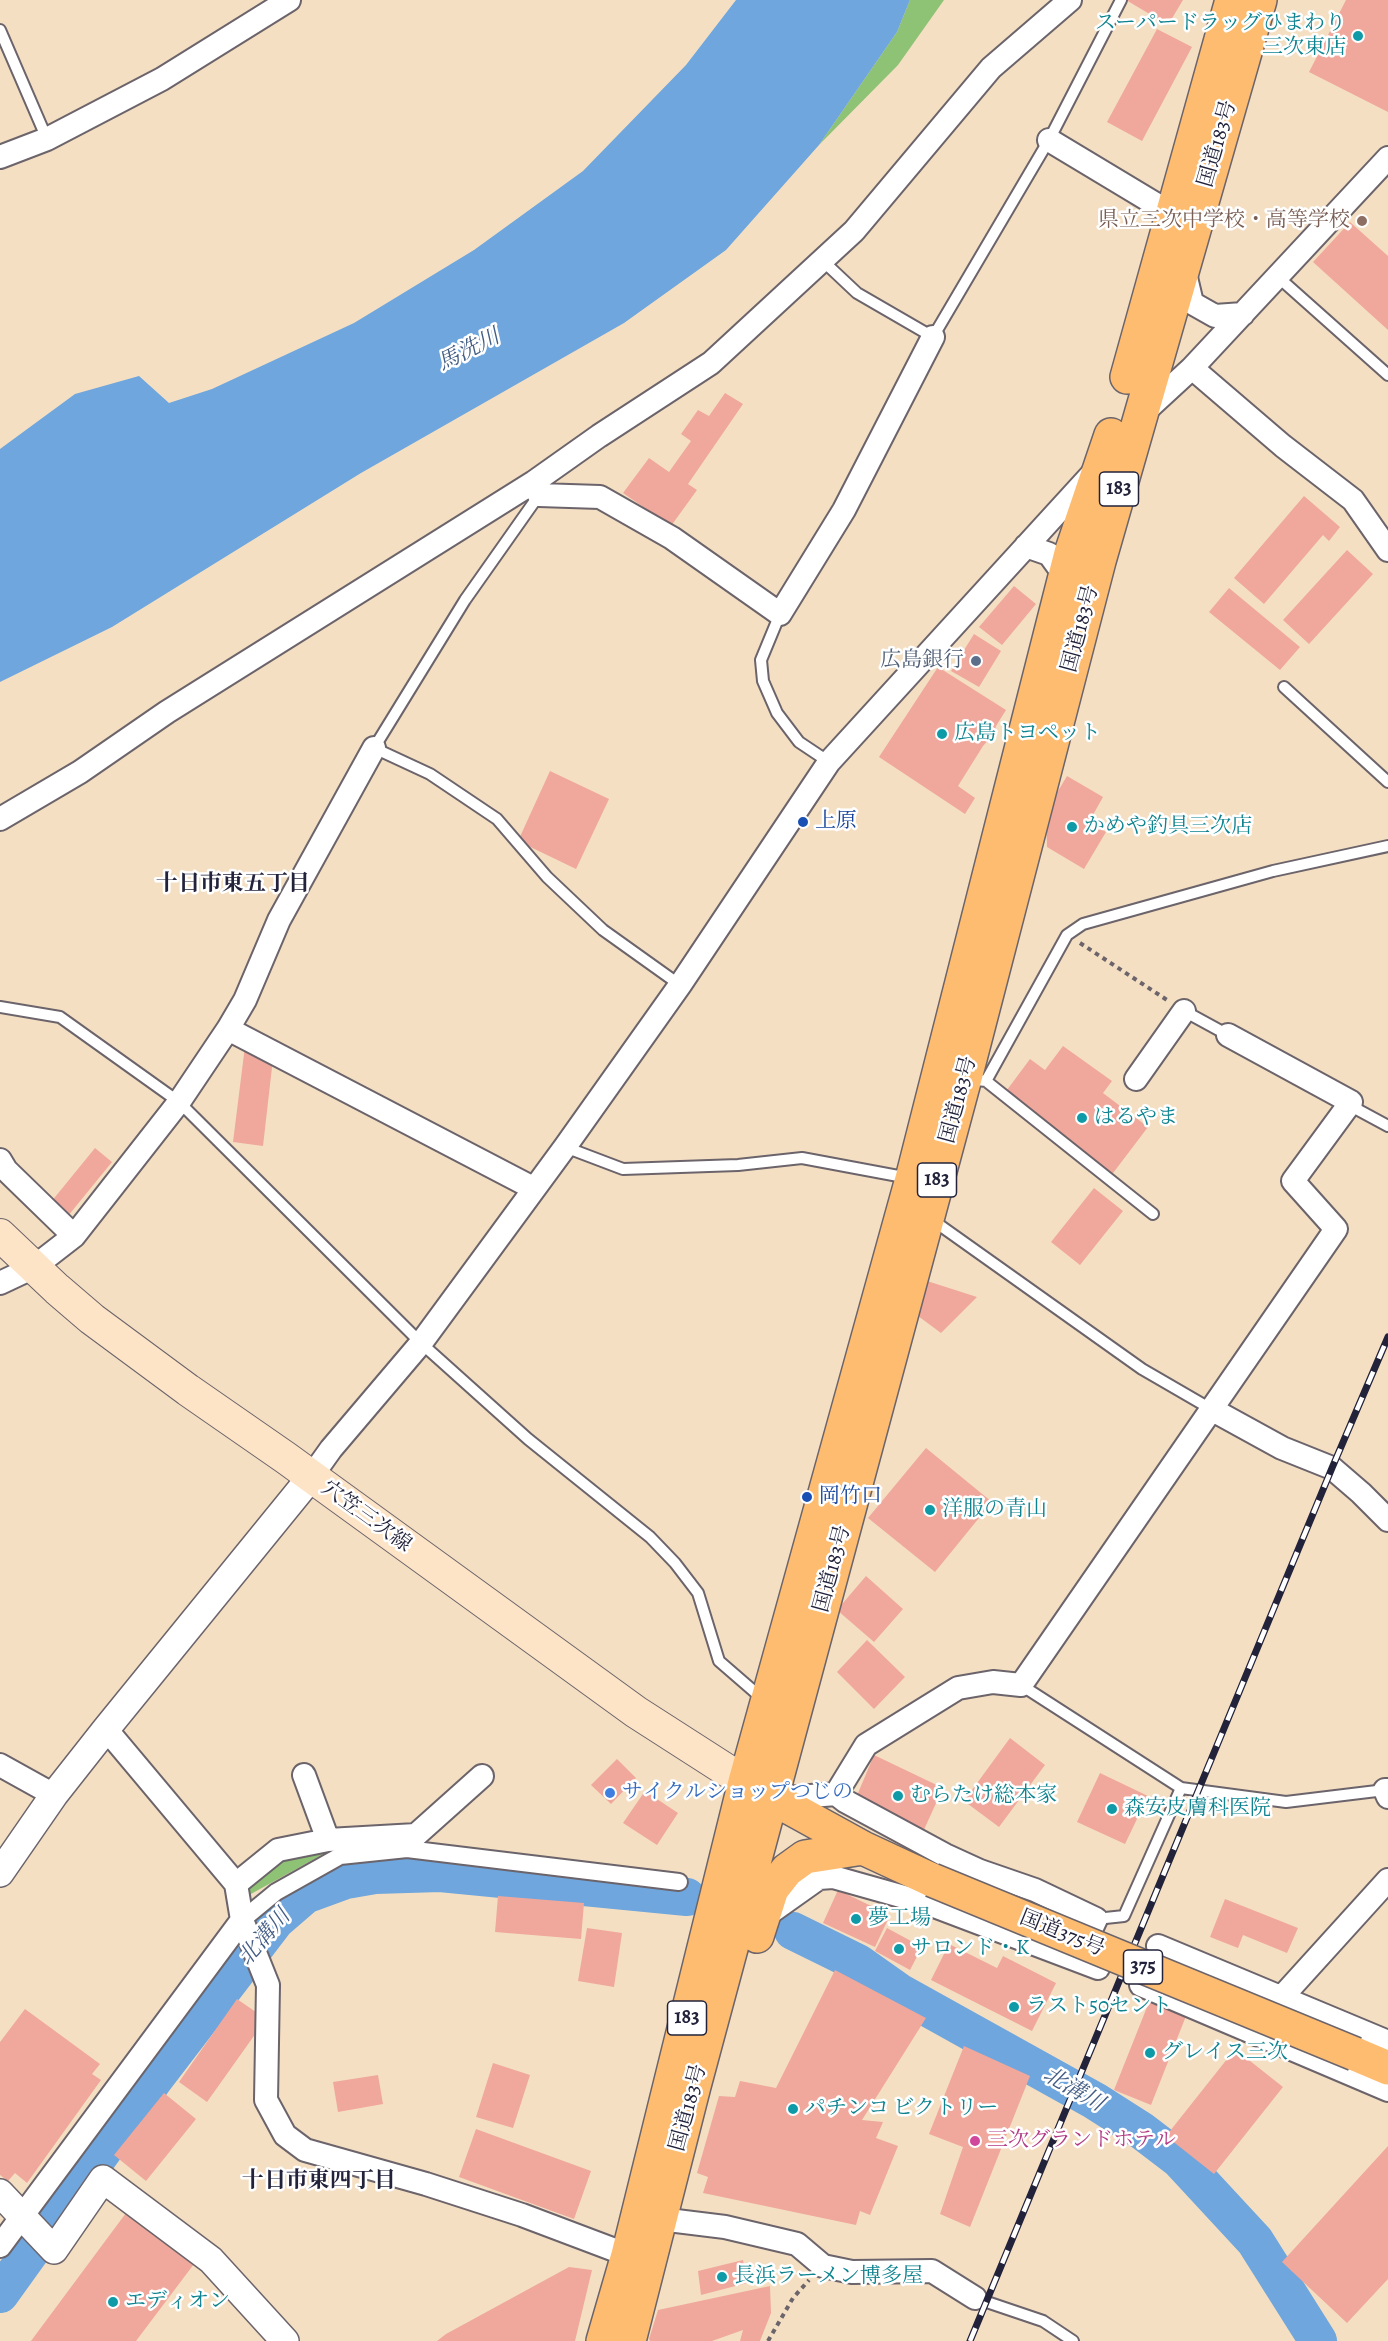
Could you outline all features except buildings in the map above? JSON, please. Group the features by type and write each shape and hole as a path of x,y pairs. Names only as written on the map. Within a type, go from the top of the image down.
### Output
{"highway":[{"name":"国道183号","path":"614,2340 660,2219 717,2007 758,1791 769,1704 924,1182 1065,576 1104,460 1232,0"},
{"name":"国道183号","path":"614,2340 628,2255 758,1791 927,1216 924,1182 976,1080 1099,561 1260,0"},
{"name":"国道375号","path":"758,1791 863,1848 932,1880 1388,2068"},
{"path":"717,2007 755,1944 772,1889 788,1870 805,1857 863,1848"}],"main road":[{"name":"穴笠三次線","path":"0,1235 102,1326 188,1390 636,1712 758,1791"}],"street":[{"path":"0,158 47,139 162,79 289,0"},
{"path":"0,819 80,772 177,706 536,489 599,436 711,363 854,231 991,68 1070,0"},
{"path":"1049,140 1172,214"},
{"path":"0,1873 54,1795 106,1729 311,1477 331,1449 421,1343 680,985 830,762 1104,460 1139,417 1192,368 1388,158"},
{"path":"1183,264 1192,303 1215,316 1243,314"},
{"path":"536,489 600,497 672,538 780,614 844,510 933,337"},
{"path":"1192,368 1283,446 1353,501 1388,550"},
{"path":"1026,546 1049,554 1065,576"},
{"path":"0,1283 34,1267 74,1236 180,1102 245,1000 279,921 374,748"},
{"path":"1136,1079 1184,1011"},
{"path":"228,1029 533,1188"},
{"path":"836,1794 866,1745 958,1688 993,1682 1021,1685 1336,1229 1293,1181 1351,1102 1228,1035"},
{"path":"0,1160 6,1170 74,1236"},
{"path":"1211,1409 1282,1448 1332,1468 1388,1520"},
{"path":"106,1729 236,1884 242,1920 268,1985 266,2100 285,2135 305,2150 426,2184 522,2215 628,2255"},
{"path":"0,1765 54,1795"},
{"path":"304,1774 328,1840"},
{"path":"236,1884 278,1850 328,1840 416,1835 482,1776"},
{"path":"758,1791 836,1794 945,1855 980,1871 1035,1890 1096,1919 1078,1958"},
{"path":"0,2247 21,2215 242,1920 276,1892 340,1856 407,1849 679,1882"},
{"path":"764,1917 819,1878 833,1877 929,1904 1078,1958 1098,1968"},
{"path":"1281,1998 1388,1880"},
{"path":"1158,1946 1388,2042"},
{"path":"1141,1985 1388,2090"},
{"path":"0,2193 54,2250 104,2179 211,2260 285,2341"},
{"path":"660,2219 725,2226 797,2244 823,2266 852,2272 932,2271 975,2298"}],"lane":[{"path":"823,261 857,293 933,337 1049,140 1121,0"},
{"path":"0,30 47,139"},
{"path":"1278,277 1388,375"},
{"path":"536,489 374,748 430,774 496,819 547,877 603,930 680,985"},
{"path":"780,614 761,660 764,681 777,713 799,742 830,762"},
{"path":"1284,687 1388,782"},
{"path":"1153,1214 976,1080 1067,935 1083,924 1273,871 1388,846"},
{"path":"0,1007 60,1017 180,1102 421,1343 528,1439 657,1544 698,1593 718,1661 769,1704"},
{"path":"1184,1011 1228,1035"},
{"path":"1349,1105 1388,1126"},
{"path":"565,1147 623,1169 738,1165 802,1158 924,1182"},
{"path":"927,1216 1142,1369 1211,1409"},
{"path":"1021,1685 1181,1788 1286,1802 1387,1792"},
{"path":"1096,1919 1124,1916 1181,1788"},
{"path":"1203,2012 1220,1972"},
{"path":"975,2298 1043,2320 1073,2341"}],"path":[{"path":"1067,935 1184,1011"},
{"path":"768,2341 793,2298 823,2266"}],"green space":[{"path":"910,0 944,0 898,65 819,145 897,32"},
{"path":"327,1852 240,1900 236,1884 274,1862"}],"water":[{"name":"馬洗川","path":"736,0 910,0 897,32 819,145 726,250 624,323 361,473 112,627 0,682 0,449 75,394 139,376 169,403 212,389 354,323 474,250 583,171 686,65"}],"waterway":[{"name":"北溝川","path":"0,2294 155,2078 276,1920 305,1895 346,1880 375,1875 440,1873 687,1897"},
{"name":"北溝川","path":"793,1931 858,1963 899,1992 1095,2101 1142,2131 1180,2160 1255,2241 1318,2341"}],"railway":[{"path":"970,2341 1388,1337"}],"place":[{"name":"スーパードラッグひまわり 三次東店","path":"1358,36"},
{"name":"県立三次中学校・高等学校","path":"1362,221"},
{"name":"広島銀行","path":"976,661"},
{"name":"広島トヨペット","path":"942,734"},
{"name":"上原","path":"803,822"},
{"name":"かめや釣具三次店","path":"1072,827"},
{"name":"はるやま","path":"1082,1118"},
{"name":"岡竹口","path":"807,1497"},
{"name":"洋服の青山","path":"930,1510"},
{"name":"サイクルショップつじの","path":"610,1793"},
{"name":"むらたけ総本家","path":"898,1796"},
{"name":"森安皮膚科医院","path":"1112,1809"},
{"name":"夢工場","path":"856,1919"},
{"name":"サロンド・K","path":"899,1949"},
{"name":"ラスト50セント","path":"1014,2007"},
{"name":"グレイス三次","path":"1150,2053"},
{"name":"パチンコ ビクトリー","path":"793,2109"},
{"name":"三次グランドホテル","path":"975,2141"},
{"name":"長浜ラーメン博多屋","path":"722,2277"},
{"name":"エディオン","path":"113,2302"}],"district":[{"name":"十日市東五丁目","path":"233,885"},
{"name":"十日市東四丁目","path":"319,2182"}]}
